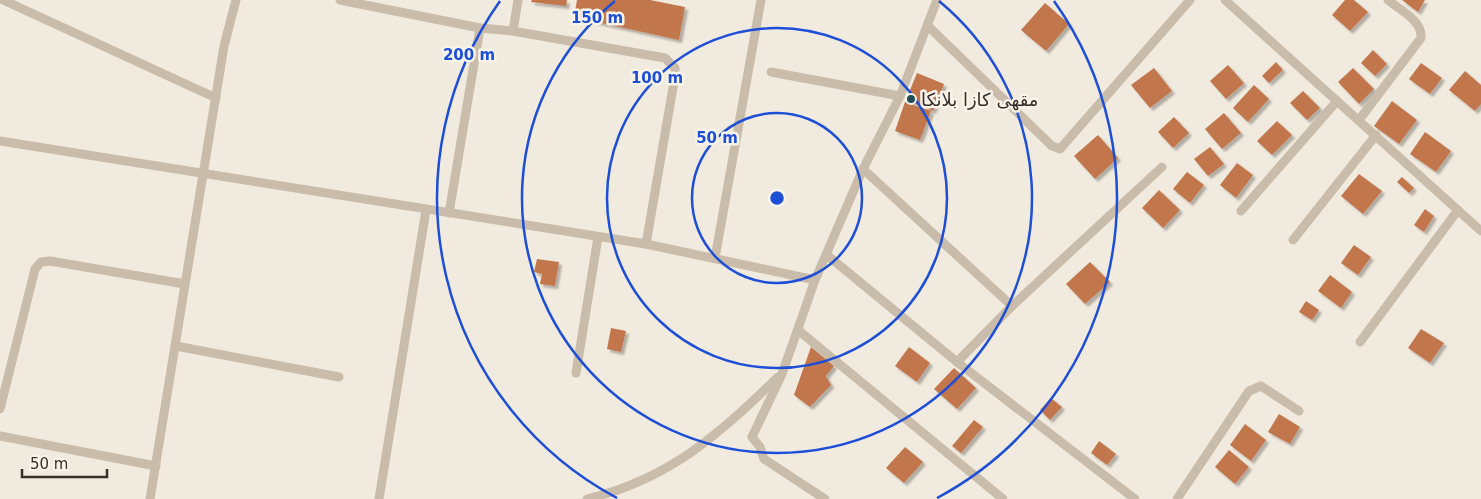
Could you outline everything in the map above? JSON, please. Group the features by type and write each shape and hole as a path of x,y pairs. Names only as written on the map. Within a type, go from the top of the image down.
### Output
{"street":[{"path":"3,0 216,98"},
{"path":"150,499 205,172 224,46 236,0"},
{"path":"340,0 480,28 513,31 665,58 675,68 646,244"},
{"path":"513,31 518,0"},
{"path":"714,258 761,0"},
{"path":"825,499 764,459 760,446 752,436 782,374 816,280 863,169 900,96 937,0"},
{"path":"928,26 1052,146 1060,149 1190,0"},
{"path":"1225,0 1481,231"},
{"path":"1359,120 1421,38 1422,32 1417,23 1388,0"},
{"path":"449,213 480,28"},
{"path":"771,72 900,96"},
{"path":"1241,211 1337,100"},
{"path":"1293,240 1376,135"},
{"path":"0,141 205,172 426,210 646,244 816,280"},
{"path":"957,362 1012,306 1162,167"},
{"path":"863,169 1012,306"},
{"path":"379,499 426,210"},
{"path":"1360,342 1458,210"},
{"path":"576,373 598,237"},
{"path":"827,256 957,362 1135,499"},
{"path":"0,409 35,269 41,262 50,261 185,284"},
{"path":"798,330 1003,499"},
{"path":"176,346 339,377"},
{"path":"587,499 631,485 672,465 723,430 782,374"},
{"path":"1177,499 1249,391 1260,386 1299,411"},
{"path":"0,436 156,466"}],"building":[{"path":"532,0 567,0 566,6 531,2"},
{"path":"577,0 650,0 685,7 679,40 574,17"},
{"path":"1345,0 1354,0 1368,12 1350,31 1332,15"},
{"path":"1402,0 1425,0 1418,12"},
{"path":"1045,3 1069,24 1046,51 1021,30"},
{"path":"1373,50 1387,64 1375,76 1361,63"},
{"path":"1276,62 1283,70 1269,83 1262,76"},
{"path":"1421,63 1442,78 1430,94 1409,79"},
{"path":"1228,65 1244,83 1226,99 1210,81"},
{"path":"1154,68 1172,91 1150,108 1131,85"},
{"path":"1353,68 1374,89 1359,104 1338,82"},
{"path":"1465,71 1481,85 1481,104 1475,111 1449,90"},
{"path":"917,73 944,84 933,111 906,100"},
{"path":"1254,85 1269,99 1248,122 1233,108"},
{"path":"1303,91 1320,108 1307,120 1290,103"},
{"path":"1392,101 1417,120 1399,144 1374,126"},
{"path":"905,102 931,111 920,140 895,131"},
{"path":"1224,113 1241,133 1222,149 1205,129"},
{"path":"1174,117 1189,133 1173,148 1158,132"},
{"path":"1277,121 1292,135 1272,155 1257,141"},
{"path":"1425,132 1451,151 1436,172 1410,154"},
{"path":"1098,135 1118,158 1095,179 1074,156"},
{"path":"1210,147 1224,164 1208,176 1194,159"},
{"path":"1237,163 1253,175 1236,198 1220,185"},
{"path":"1187,172 1204,185 1190,203 1173,189"},
{"path":"1359,174 1382,191 1363,214 1341,196"},
{"path":"1402,177 1414,188 1409,193 1397,182"},
{"path":"1159,190 1180,210 1163,228 1142,208"},
{"path":"1425,209 1434,216 1424,232 1414,225"},
{"path":"1354,245 1371,257 1358,275 1341,263"},
{"path":"537,259 559,262 555,286 540,284 542,274 534,272"},
{"path":"1090,262 1110,282 1085,304 1066,284"},
{"path":"1330,275 1352,292 1341,308 1318,291"},
{"path":"1306,301 1319,310 1312,320 1299,312"},
{"path":"611,328 626,331 621,352 607,349"},
{"path":"1421,329 1444,343 1430,363 1408,348"},
{"path":"811,347 834,366 826,376 831,385 810,407 794,395"},
{"path":"909,347 930,363 917,382 895,366"},
{"path":"954,368 976,388 957,409 934,389"},
{"path":"1051,398 1062,407 1050,420 1040,410"},
{"path":"1279,414 1300,427 1290,444 1268,432"},
{"path":"974,420 983,427 961,453 952,446"},
{"path":"1245,424 1266,440 1251,461 1230,445"},
{"path":"1099,441 1116,454 1107,465 1091,453"},
{"path":"905,447 923,462 904,483 886,468"},
{"path":"1229,450 1249,467 1235,484 1215,467"}],"place":[{"name":"مقهى كازا بلانكا","path":"911,99"}]}
